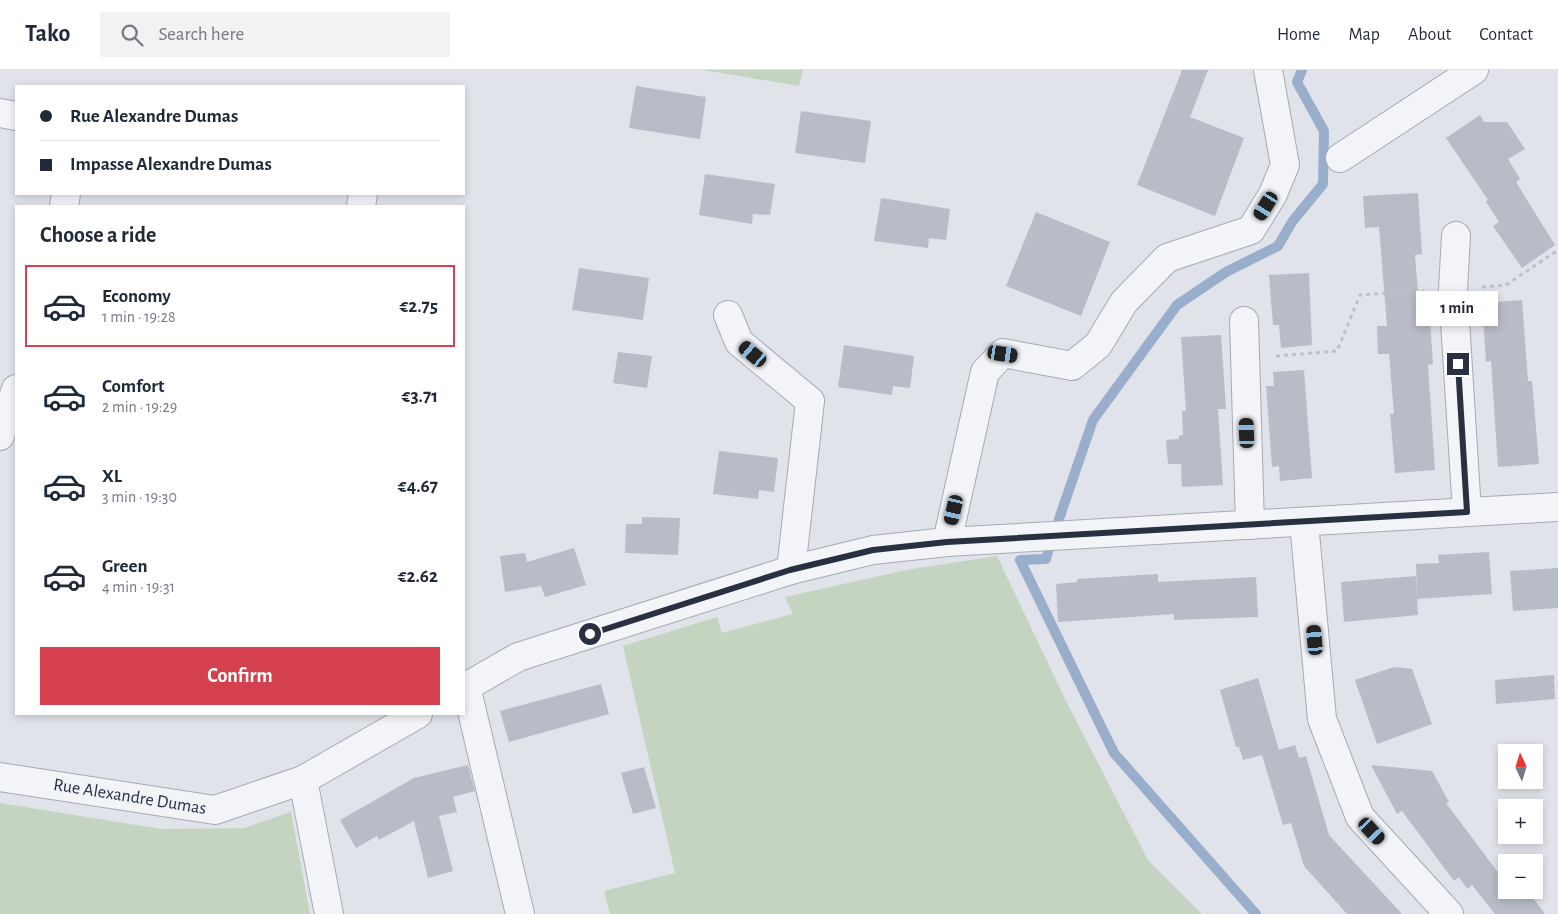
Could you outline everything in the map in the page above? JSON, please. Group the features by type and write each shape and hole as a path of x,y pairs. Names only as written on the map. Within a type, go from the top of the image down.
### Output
{"street":[{"path":"947,542 985,372 1003,354 1072,366 1098,345 1124,302 1167,258 1251,230 1273,194 1285,164 1268,70"},
{"path":"1340,158 1474,70"},
{"path":"0,113 15,116"},
{"path":"1456,236 1453,289 1467,512"},
{"path":"728,316 739,342 810,401 790,570"},
{"path":"1244,321 1250,525"},
{"path":"0,436 15,392"},
{"path":"520,914 465,687 518,656 790,570 873,550 947,542 1558,507"},
{"path":"1304,522 1322,719 1360,817 1449,914"},
{"name":"Rue Alexandre Dumas","path":"0,777 215,810 303,780 416,715"},
{"path":"303,780 329,914"}],"path":[{"path":"1245,359 1337,351 1360,295 1506,285 1558,250"}],"green space":[{"path":"703,70 803,70 799,86"},
{"path":"997,556 1067,703 1148,860 1202,914 610,914 604,891 675,873 623,646 717,617 722,633 793,614 785,597 906,570"},
{"path":"0,803 161,829 244,828 291,812 310,914 0,914"}],"building":[{"path":"1182,70 1208,70 1190,117 1244,138 1215,216 1137,185"},
{"path":"636,86 706,97 700,139 629,128"},
{"path":"801,111 871,121 865,163 795,153"},
{"path":"1480,115 1484,122 1507,122 1525,149 1508,159 1520,179 1516,182 1555,245 1522,268 1493,226 1499,222 1486,202 1488,200 1446,138"},
{"path":"705,174 775,184 770,215 753,214 752,224 699,215"},
{"path":"1418,193 1422,254 1415,255 1419,305 1429,305 1433,364 1428,365 1435,470 1395,473 1390,414 1394,414 1389,354 1378,354 1377,326 1387,326 1379,227 1365,228 1363,196"},
{"path":"881,198 950,209 946,240 929,238 928,248 874,241"},
{"path":"1036,212 1110,242 1081,316 1006,286"},
{"path":"579,268 649,278 643,320 572,310"},
{"path":"1309,273 1312,345 1281,348 1279,325 1273,325 1269,275"},
{"path":"1522,300 1528,381 1532,381 1539,464 1498,467 1491,361 1486,362 1482,303"},
{"path":"1221,335 1226,409 1218,409 1223,485 1182,487 1181,464 1168,464 1166,440 1179,439 1179,436 1183,435 1182,411 1186,411 1181,337"},
{"path":"844,345 914,356 910,388 893,386 892,395 838,387"},
{"path":"618,352 652,356 647,388 613,383"},
{"path":"1304,370 1312,478 1280,481 1279,466 1272,467 1266,386 1274,386 1273,372"},
{"path":"719,451 778,458 774,492 759,490 758,499 713,494"},
{"path":"642,517 680,518 678,555 625,553 626,524 642,524"},
{"path":"574,548 586,585 545,597 541,586 505,592 500,556 525,553 527,562"},
{"path":"1489,552 1492,594 1417,599 1416,564 1439,563 1438,555"},
{"path":"1558,568 1558,608 1513,611 1510,571"},
{"path":"1158,574 1158,582 1256,577 1258,617 1174,620 1174,614 1058,622 1056,584 1077,582 1077,579"},
{"path":"1416,576 1418,615 1344,622 1341,582"},
{"path":"1394,667 1412,669 1432,724 1377,744 1355,680"},
{"path":"1554,675 1555,699 1496,704 1495,680"},
{"path":"1258,678 1279,750 1295,745 1299,758 1306,756 1329,835 1402,914 1347,914 1304,866 1291,823 1283,825 1262,755 1243,760 1239,747 1236,747 1220,690"},
{"path":"601,684 609,714 509,742 500,711"},
{"path":"468,765 475,791 453,797 457,812 439,816 453,871 428,878 414,821 379,840 377,836 356,848 340,820 414,778"},
{"path":"1371,765 1432,771 1449,802 1446,803 1498,872 1498,899 1534,899 1545,914 1495,914 1472,885 1467,889 1459,877 1454,881 1402,811 1397,814"},
{"path":"644,767 656,808 633,814 621,773"}],"waterway":[{"path":"1059,519 1093,420 1177,305 1226,272 1278,246 1292,222 1323,184 1324,131 1297,82 1302,70"},
{"path":"1049,548 1046,559 1020,560 1114,753 1256,914"}],"route":[{"path":"590,634 790,570 873,550 947,542 1467,512 1458,364"}]}
